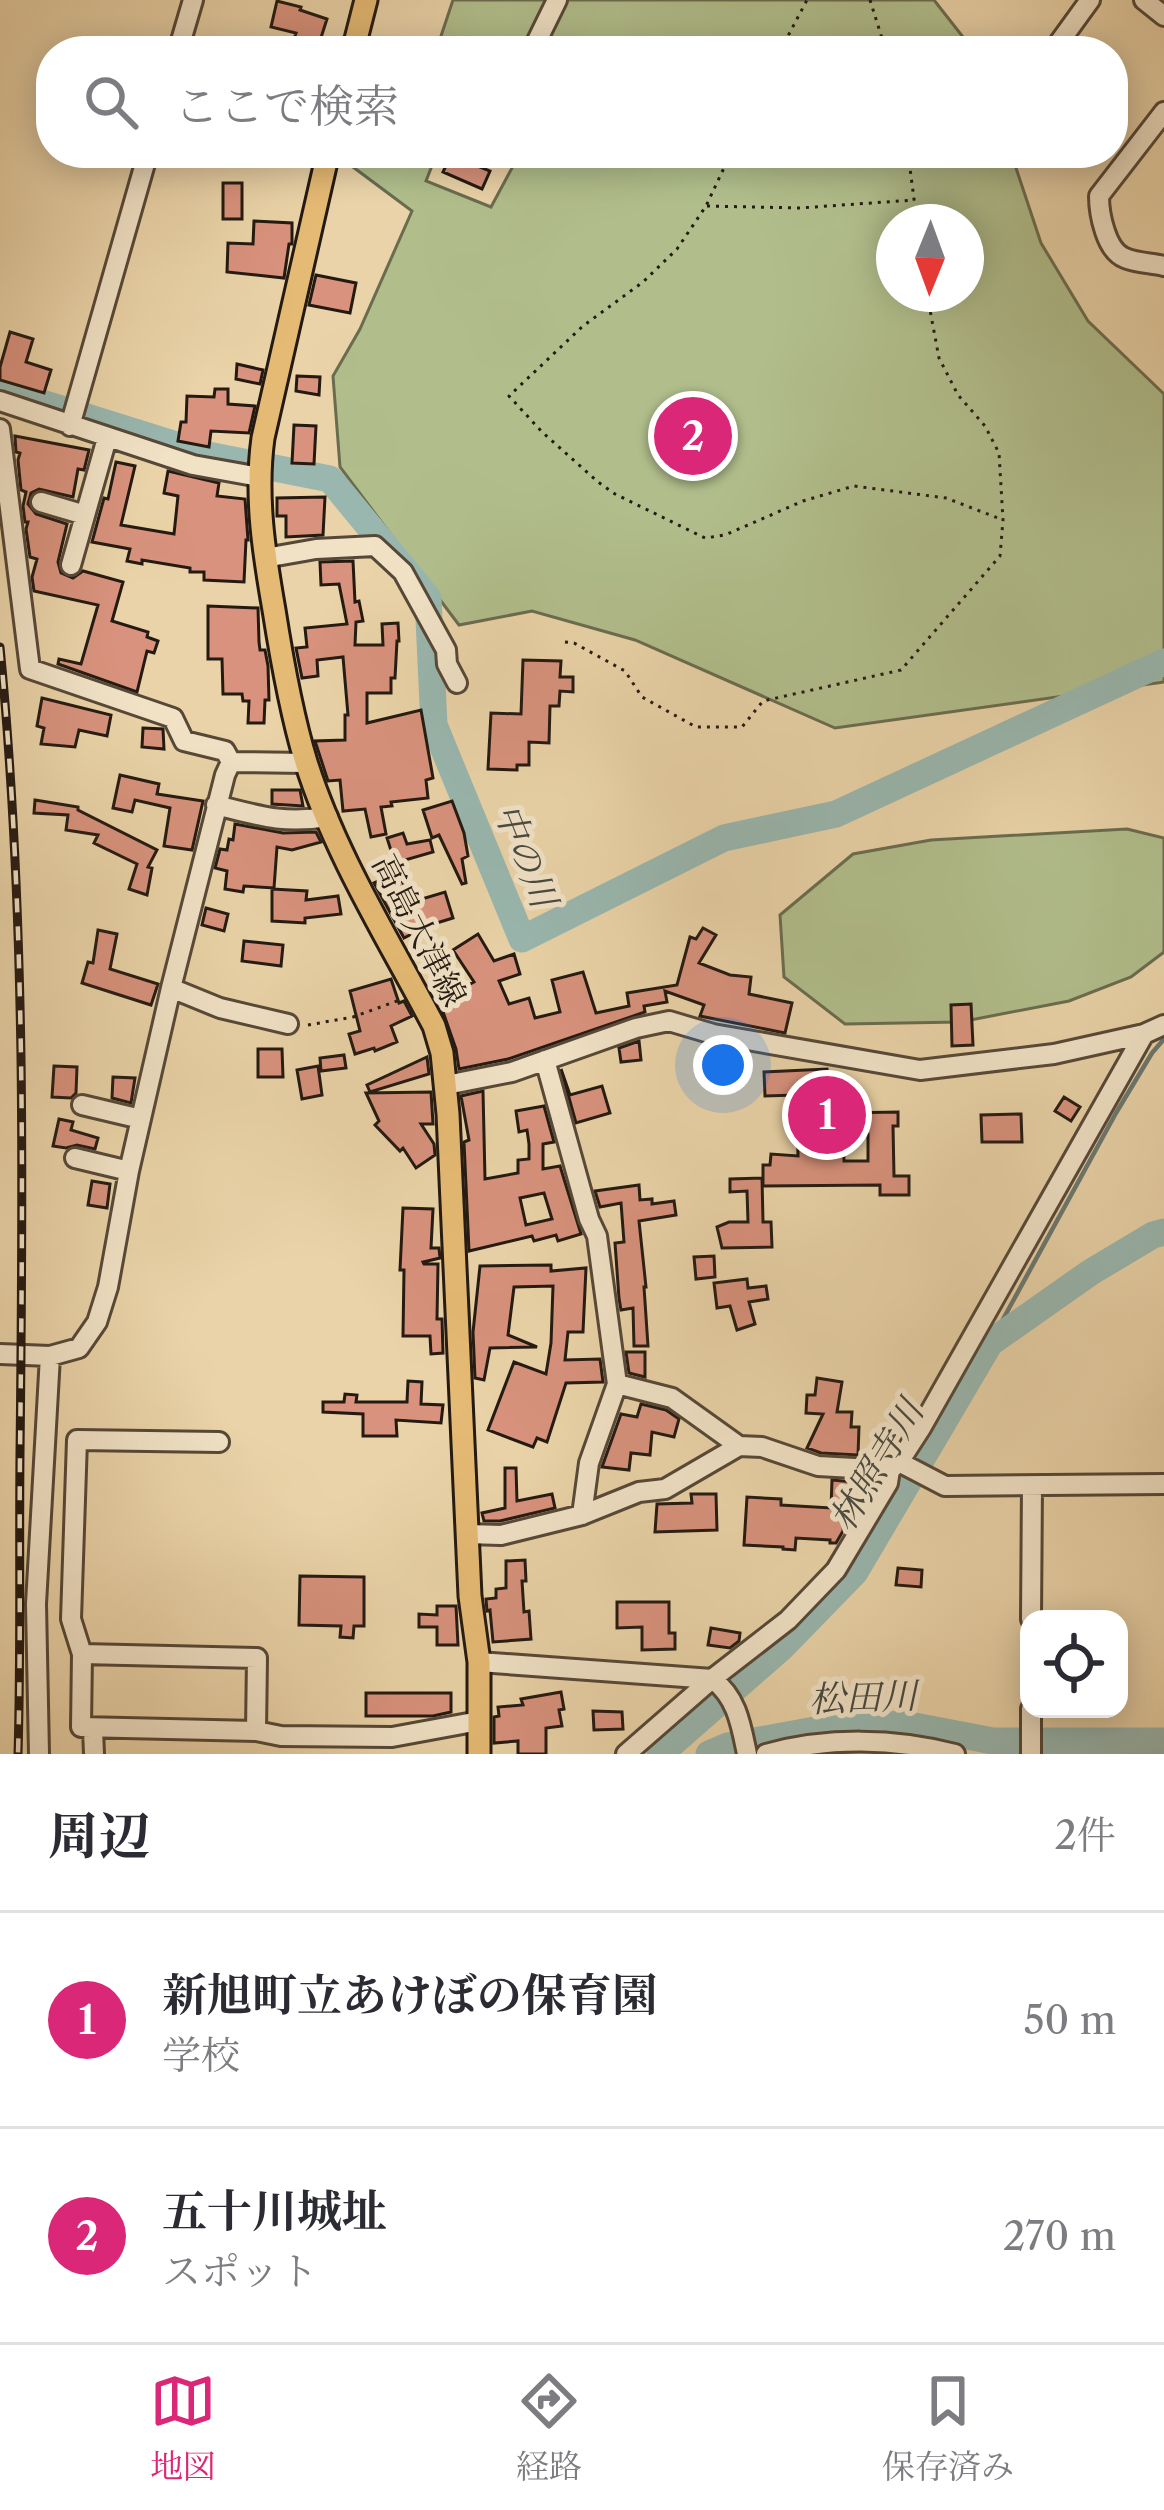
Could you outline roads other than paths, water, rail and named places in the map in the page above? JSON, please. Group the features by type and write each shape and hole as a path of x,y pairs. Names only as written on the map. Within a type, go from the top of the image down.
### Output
{"main road":[{"path":"356,36 366,0"},
{"name":"高島大津線","path":"325,168 274,386 260,470 265,558 306,763 359,886 434,1026 442,1053 470,1596 478,1662 479,1754"}],"street":[{"path":"182,36 193,0"},
{"path":"539,36 557,0"},
{"path":"1064,36 1090,0"},
{"path":"1144,0 1164,16"},
{"path":"1128,159 1164,112"},
{"path":"70,426 144,168"},
{"path":"1121,168 1100,196 1100,212 1114,250 1120,257 1164,266"},
{"path":"0,401 193,465 260,470"},
{"path":"0,430 30,669 173,718 184,740 224,751 231,762"},
{"path":"71,565 107,438"},
{"path":"41,502 86,515"},
{"path":"265,558 375,546 403,572 446,650 457,683"},
{"path":"231,762 306,763"},
{"path":"0,1354 50,1356 79,1348 97,1322 171,988 231,762"},
{"path":"216,805 294,822 328,817"},
{"path":"171,988 220,1008 288,1024"},
{"path":"446,1085 512,1072 636,1028 670,1021 713,1034 920,1070 1054,1054 1157,1028"},
{"path":"626,1754 788,1620 836,1570 1157,1028"},
{"path":"544,1060 597,1236 617,1384 590,1463 582,1515"},
{"path":"82,1105 141,1119"},
{"path":"75,1158 130,1171"},
{"path":"39,1754 36,1604 50,1356"},
{"path":"617,1384 672,1398 739,1446 762,1447 818,1466 895,1466 945,1486 1164,1484"},
{"path":"94,1754 87,1728 82,1654 71,1619 77,1440 219,1442"},
{"path":"467,1534 501,1535 582,1515 639,1492 665,1490 739,1446"},
{"path":"1031,1610 1032,1486"},
{"path":"82,1654 257,1658 256,1731"},
{"path":"478,1662 716,1682"},
{"path":"716,1682 739,1717 747,1751"},
{"path":"1031,1718 1031,1754"},
{"path":"39,1732 87,1728 256,1731 280,1745 392,1737 479,1721"},
{"path":"766,1754 832,1743 900,1742 955,1754"}],"waterway":[{"name":"中の川","path":"0,390 208,455 330,479 428,598 434,725 522,939 724,838 836,814 1164,662"},
{"path":"990,1343 1116,1113 1164,1039"},
{"name":"林照寺川","path":"660,1754 782,1647 855,1572 990,1343 1091,1272 1164,1232"},
{"name":"松田川","path":"709,1754 728,1746 820,1729 904,1724 993,1741 1164,1741"}],"railway":[{"path":"0,647 15,848 21,1050 18,1754"}],"place":[{"name":"五十川城址","path":"693,436"},
{"name":"新旭町立あけぼの保育園","path":"827,1115"}]}
